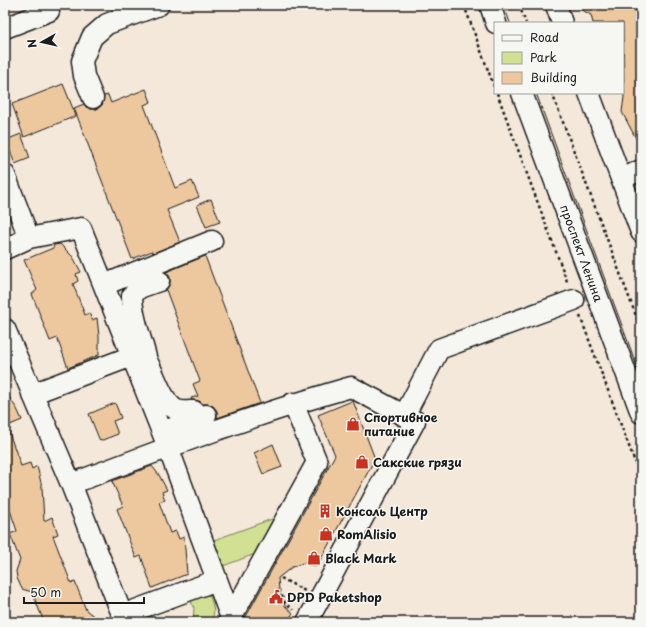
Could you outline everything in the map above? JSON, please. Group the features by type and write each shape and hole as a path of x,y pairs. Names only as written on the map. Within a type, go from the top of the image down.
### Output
{"street":[{"path":"5,28 49,11 46,5"},
{"path":"96,96 84,55 92,37 107,24 159,5"},
{"path":"490,5 496,22"},
{"path":"556,5 562,22"},
{"name":"проспект Ленина","path":"522,94 641,413"},
{"path":"589,94 630,189 641,232"},
{"path":"630,189 641,170"},
{"path":"6,183 28,238"},
{"path":"5,249 28,238 81,228 104,285 138,361 230,620"},
{"path":"104,285 212,241"},
{"path":"138,361 143,344 132,308 132,296 139,288 159,281"},
{"path":"404,416 439,349 574,300"},
{"path":"5,329 71,484 124,619 217,580"},
{"path":"32,394 138,361"},
{"path":"138,361 168,404 176,410 200,413 165,439"},
{"path":"71,484 165,439 351,387 415,421 307,622"},
{"path":"230,620 317,462 293,403"}],"path":[{"path":"464,5 494,86"},
{"path":"519,5 526,22"},
{"path":"552,94 641,329"},
{"path":"281,578 309,593"},
{"path":"279,590 282,599 288,607"}],"green space":[{"path":"283,515 263,551 223,566 214,540"},
{"path":"204,594 210,596 214,609 213,618 211,622 193,622 194,608 190,599"}],"building":[{"path":"573,5 633,5 637,15 641,13 641,148 622,112 624,97 624,22 593,22 591,15"},
{"path":"63,84 76,116 24,137 12,104"},
{"path":"146,89 151,102 144,105 175,188 192,181 199,197 167,210 180,242 153,253 152,251 132,259 74,108 84,104 86,107 91,109 97,109 102,105 104,96 108,95 111,103"},
{"path":"21,134 30,158 15,164 6,140"},
{"path":"211,199 220,222 206,227 197,205"},
{"path":"60,244 73,257 81,272 76,274 78,281 73,284 85,315 89,313 92,320 97,318 99,336 99,355 68,368 57,338 50,341 32,294 37,290 24,260 53,248 54,245"},
{"path":"205,256 260,403 217,418 217,411 213,406 192,400 191,398 198,396 193,384 200,381 166,290 170,283 170,277 166,272"},
{"path":"5,391 17,409 22,420 5,427"},
{"name":"Консоль Центр","path":"352,401 375,459 317,566 303,563 292,567 278,578 281,599 286,607 293,613 287,622 243,622 335,455 318,415"},
{"path":"115,403 121,418 113,421 118,434 100,441 89,414"},
{"path":"7,427 21,466 30,463 32,469 37,466 42,487 44,521 52,517 58,534 53,536 71,583 75,582 86,610 101,622 44,622 32,592 22,589 17,578 16,571 20,560 10,534 17,531 5,495 5,428"},
{"path":"273,444 282,467 263,474 254,453"},
{"path":"152,466 167,490 162,492 165,500 159,502 170,533 176,531 179,539 184,537 187,574 152,588 141,556 136,558 117,509 123,506 112,481"}],"tram line":[{"path":"504,5 510,22"},
{"path":"536,94 641,377"}],"place":[{"name":"Спортивное питание","path":"353,424"},
{"name":"Сакские грязи","path":"362,462"},
{"name":"Консоль Центр","path":"325,511"},
{"name":"RomAlisio","path":"326,534"},
{"name":"Black Mark","path":"314,558"},
{"name":"DPD Paketshop","path":"276,597"}]}
